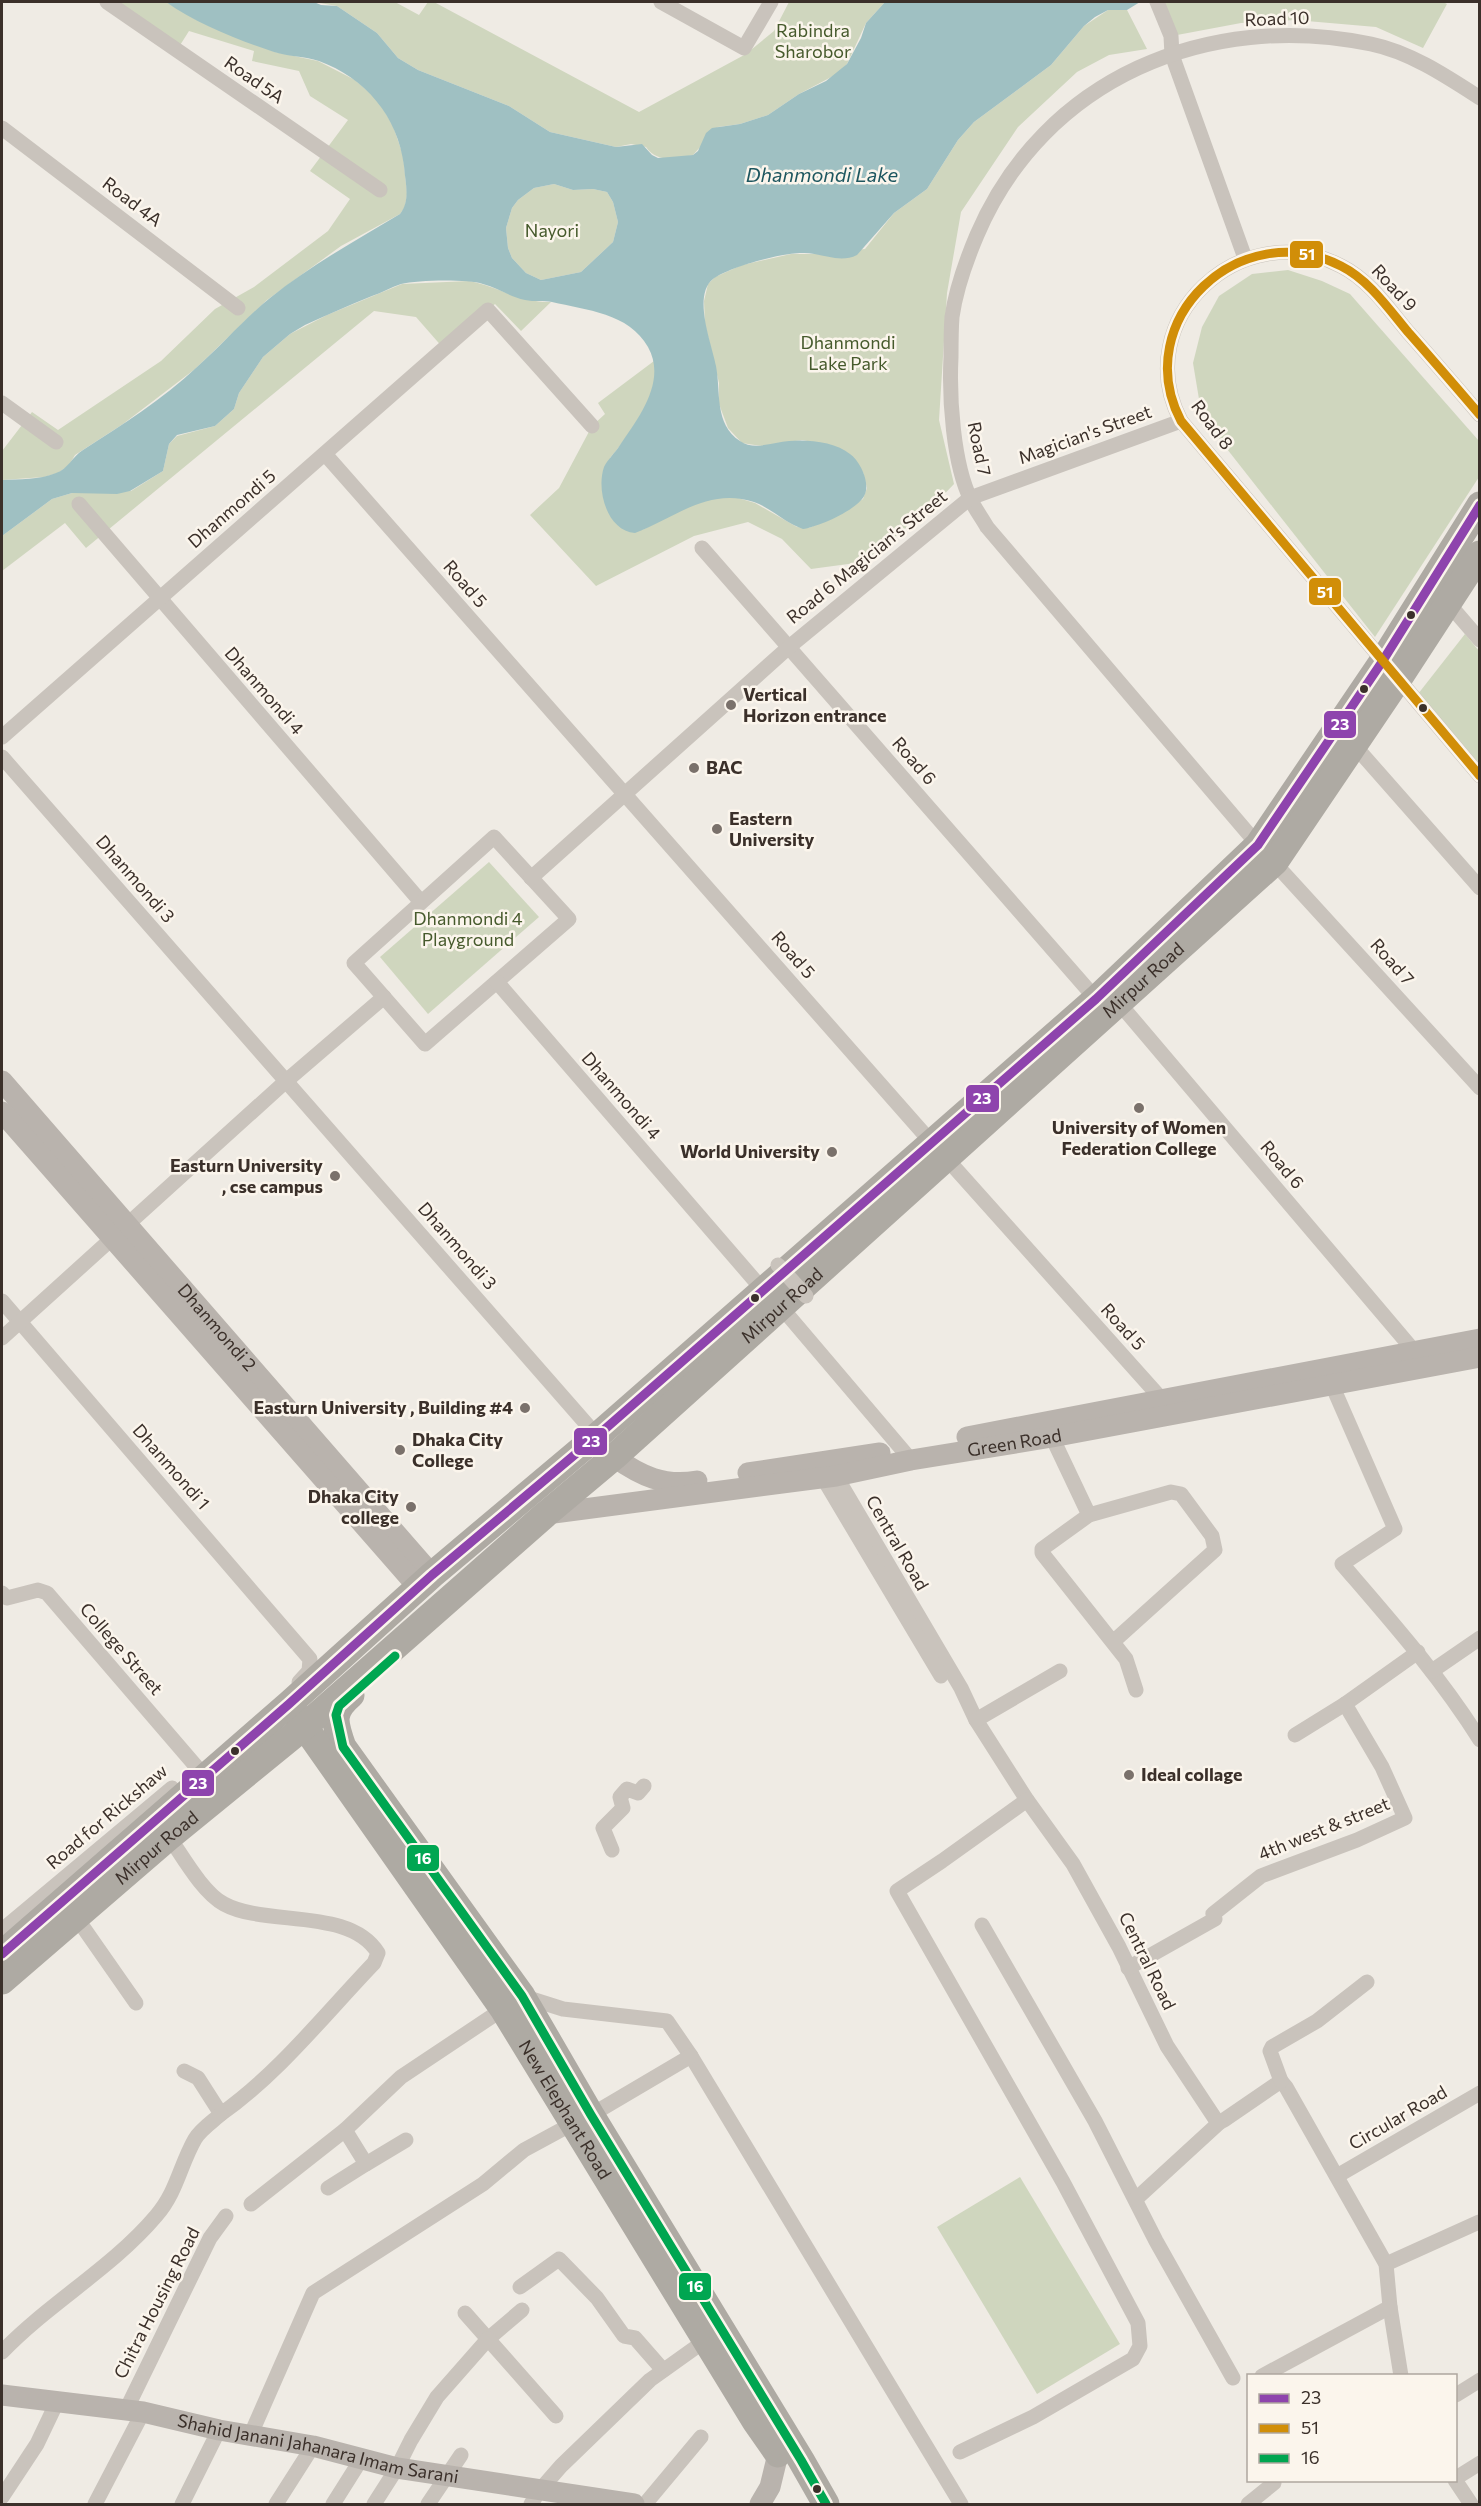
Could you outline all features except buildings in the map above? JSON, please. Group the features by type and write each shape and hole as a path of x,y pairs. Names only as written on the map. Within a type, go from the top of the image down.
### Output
{"highway":[{"name":"Mirpur Road","path":"2,1981 83,1927 169,1837 305,1726 614,1457 772,1298 1108,1001 1267,854 1354,746 1390,671 1479,505"},
{"name":"Mirpur Road","path":"1267,854 1390,671 1448,603 1479,554"},
{"name":"Mirpur Road","path":"2,1954 202,1772 289,1704 425,1581 597,1436 772,1298"},
{"path":"597,1436 614,1457"},
{"name":"New Elephant Road","path":"450,1598 437,1619 339,1706 336,1724 343,1747 513,2003 706,2340 755,2421 778,2454 805,2505"},
{"name":"New Elephant Road","path":"289,1704 364,1810 513,2003"},
{"path":"261,1762 289,1753 316,1761 364,1810"},
{"name":"New Elephant Road","path":"582,2120 801,2460 826,2505"}],"main road":[{"name":"Dhanmondi 2","path":"2,1081 120,1232 425,1581"},
{"name":"Dhanmondi 2","path":"2,1112 120,1232"},
{"name":"Green Road","path":"546,1514 829,1477 906,1455 1160,1398 1479,1339"},
{"name":"Green Road","path":"614,1457 648,1478 662,1483 682,1484 1052,1437 1479,1357"},
{"name":"Shahid Janani Jahanara Imam Sarani","path":"2,2395 134,2411 219,2430 313,2446 398,2468 446,2476 536,2497 634,2505"},
{"path":"760,2505 770,2487 778,2454"}],"street":[{"name":"Road 5A","path":"107,2 380,190"},
{"path":"661,2 744,48 771,2"},
{"path":"1146,2 1169,44"},
{"path":"1157,2 1169,44 1245,258"},
{"name":"Road 10","path":"1169,44 1294,34 1372,44 1442,73 1479,98"},
{"name":"Road 7","path":"1169,44 1076,105 1033,145 1005,182 982,222 965,263 952,316 951,412 956,443 970,498 987,527 1015,561 1267,854 1479,1088"},
{"name":"Road 4A","path":"2,128 238,308"},
{"name":"Road 9","path":"1245,258 1279,253 1300,254 1324,259 1356,275 1369,285 1479,415"},
{"name":"Road 8","path":"1245,258 1207,282 1182,314 1169,351 1167,372 1168,390 1181,421 1479,776"},
{"name":"Dhanmondi 5","path":"2,737 488,310 592,426"},
{"path":"2,403 56,442"},
{"name":"Magician's Street","path":"970,498 1181,421"},
{"name":"Road 5","path":"325,454 1174,1414"},
{"name":"Road 6 Magician's Street","path":"789,647 970,498"},
{"name":"Dhanmondi 4","path":"79,504 421,902"},
{"name":"Road 6","path":"702,548 1108,1001 1415,1352"},
{"path":"1448,603 1479,640"},
{"path":"531,878 623,793 789,647"},
{"path":"1354,746 1479,888"},
{"name":"Dhanmondi 3","path":"2,757 597,1436"},
{"path":"494,837 531,878 569,919 425,1044 354,963 494,837"},
{"name":"Dhanmondi 4","path":"496,982 906,1455"},
{"path":"2,1338 285,1082 384,997"},
{"name":"Dhanmondi 1","path":"2,1300 310,1659"},
{"path":"1332,1385 1395,1529 1342,1564 1418,1652 1452,1697 1479,1740"},
{"path":"1052,1437 1089,1515"},
{"name":"Central Road","path":"829,1477 961,1688 976,1720 1027,1800 1073,1864 1103,1917 1167,2046 1216,2120 1220,2122"},
{"path":"1114,1641 1215,1550 1215,1542 1181,1494 1176,1492 1089,1515 1044,1546 1042,1553 1114,1641 1126,1659 1136,1690"},
{"name":"College Street","path":"2,1593 7,1598 38,1590 47,1593 202,1772"},
{"path":"1432,1671 1479,1638"},
{"path":"1295,1736 1418,1652"},
{"name":"Road for Rickshaw","path":"2,1930 202,1772 303,1679 309,1671 310,1659"},
{"path":"976,1720 1060,1671"},
{"name":"4th west & street","path":"1128,1968 1215,1919 1213,1914 1261,1876 1357,1840 1405,1818 1382,1767 1345,1704"},
{"path":"612,1850 603,1828 623,1808 620,1797 627,1789 638,1793 644,1786"},
{"path":"960,2452 1033,2417 1119,2368 1133,2359 1140,2346 1138,2323 1063,2182 897,1891 942,1862 1027,1800"},
{"name":"Mirpur Road","path":"169,1837 212,1896 225,1905 242,1911 342,1927 368,1939 378,1953 374,1963 243,2098 221,2114"},
{"path":"982,1925 1057,2052 1161,2250 1233,2378"},
{"path":"83,1927 136,2003"},
{"path":"1367,1982 1317,2021 1272,2047 1270,2051 1281,2081 1386,2264 1401,2374"},
{"path":"251,2204 345,2130 401,2077 513,2003 667,2021 691,2056 961,2505"},
{"path":"251,2434 313,2293 483,2184 524,2150 582,2120 691,2056"},
{"path":"2,2352 26,2327 116,2255 156,2217 176,2188 196,2138 221,2114 198,2078 184,2071"},
{"path":"1136,2199 1220,2122 1281,2081"},
{"name":"Circular Road","path":"1337,2176 1479,2093"},
{"path":"345,2130 366,2164"},
{"path":"328,2188 406,2140"},
{"name":"Chitra Housing Road","path":"94,2505 210,2238 226,2216"},
{"path":"1386,2264 1479,2222"},
{"path":"520,2287 559,2259 597,2298 624,2336 635,2338 663,2370"},
{"path":"1266,2374 1390,2307"},
{"path":"374,2505 398,2468 411,2440 437,2397 488,2339 522,2310"},
{"path":"465,2313 556,2416"},
{"path":"536,2497 575,2452 650,2380 706,2340"},
{"path":"1457,2394 1479,2380"},
{"path":"2,2497 37,2444 57,2402"},
{"path":"182,2505 219,2430"},
{"path":"645,2505 701,2437"},
{"path":"276,2505 313,2446"},
{"path":"428,2505 461,2455"},
{"path":"333,2505 362,2458"},
{"path":"1457,2478 1479,2463"},
{"path":"1457,2482 1471,2505"},
{"path":"1248,2505 1274,2483"}],"green space":[{"path":"107,2 166,2 195,19 275,52 318,61 355,80 378,100 393,126 403,155 407,194 405,207 400,214 341,246 267,300 195,369 123,424 75,455 69,465 58,473 44,477 2,480 2,451 32,412 58,430 161,361 215,309 254,287 328,231 350,199 310,171 348,120 310,96 299,71 252,61 254,51 189,31 177,50"},
{"name":"Rabindra Sharobor","path":"314,2 395,2 419,15 428,2 434,2 639,112 746,54 774,31 789,2 885,2 866,23 847,64 837,74 799,94 768,115 740,124 718,127 693,155 661,158 655,156 646,147 631,144 616,147 550,132 509,106 418,70 398,58 377,33 337,6"},
{"path":"1159,2 1443,2 1447,4 1423,48 1376,27 1295,20 1241,23 1177,35"},
{"name":"Dhanmondi Lake Park","path":"1108,10 1127,10 1147,49 1109,55 1077,72 1018,127 961,212 947,293 939,420 954,484 931,508 863,562 811,569 782,539 748,522 694,536 596,586 530,515 559,488 592,426 605,414 598,403 654,361 655,382 647,403 629,433 610,458 642,530 692,504 716,498 738,498 755,503 797,527 809,528 863,499 867,488 863,472 829,445 802,440 762,446 742,443 728,428 719,404 719,383 705,324 704,301 708,284 715,277 742,265 791,254 865,249 894,213 927,189 958,140 974,122 1051,65 1084,26"},
{"name":"Nayori","path":"554,184 573,190 593,189 607,192 613,202 618,222 613,242 581,272 541,280 526,273 512,258 508,248 506,228 512,208 518,200 534,188"},
{"path":"1288,270 1322,281 1350,294 1479,441 1479,477 1375,637 1216,435 1200,405 1193,363 1202,327 1219,296 1252,274"},
{"path":"469,281 528,300 551,302 521,331 495,304 444,349 416,317 374,311 86,548 65,523 2,571 2,536 52,499 72,493 131,491 163,471 169,444 177,436 215,426 234,409 239,393 263,357 290,334 327,315 402,284"},
{"path":"1465,634 1479,651 1479,765 1418,694"},
{"name":"Dhanmondi 4 Playground","path":"489,862 539,917 428,1014 380,957"},
{"path":"1020,2177 1120,2344 1037,2394 937,2227"}],"water":[{"name":"Dhanmondi Lake","path":"166,2 314,2 337,6 377,33 398,58 418,70 509,106 550,132 616,147 642,144 658,158 693,155 698,151 706,133 712,128 740,124 768,115 799,94 826,81 847,64 866,23 885,2 1140,2 1127,10 1108,10 1095,17 1084,26 1051,65 974,122 958,140 927,189 894,213 857,255 837,258 811,253 795,253 771,258 721,274 707,287 704,297 705,321 716,366 722,417 732,434 740,441 751,445 796,440 829,444 850,454 860,467 866,484 862,500 828,521 803,529 754,502 737,498 722,498 692,506 635,533 625,531 617,525 606,508 602,476 604,467 642,411 652,386 653,360 640,336 618,320 592,311 549,301 525,300 476,282 442,281 401,284 305,325 290,334 263,357 239,393 234,409 215,426 177,435 169,444 163,471 130,491 117,494 72,493 52,499 2,536 2,480 43,477 64,469 79,453 142,411 184,379 270,298 317,264 400,214 405,203 406,191 401,148 387,115 365,89 336,68 308,58 280,54 218,31","holes":["554,184 573,190 593,189 607,192 613,202 618,222 613,242 581,272 541,280 526,273 512,258 508,248 506,228 512,208 518,200 534,188"]}],"transit line":[{"name":"51","path":"1480,415 1369,287 1341,266 1303,254 1266,254 1232,266 1204,286 1182,314 1170,347 1169,383 1181,421 1480,776"},
{"name":"23","path":"2,1954 289,1704 432,1575 597,1436 1096,999 1258,845 1382,662 1480,505"},
{"name":"16","path":"395,1656 339,1706 336,1715 343,1747 522,1996 591,2115 826,2504"}],"place":[{"name":"Vertical Horizon entrance","path":"731,705"},
{"name":"BAC","path":"694,768"},
{"name":"Eastern University","path":"717,829"},
{"name":"University of Women Federation College","path":"1139,1108"},
{"name":"World University","path":"832,1152"},
{"name":"Easturn University , cse campus","path":"335,1176"},
{"name":"Easturn University , Building #4","path":"525,1408"},
{"name":"Dhaka City College","path":"400,1450"},
{"name":"Dhaka City college","path":"411,1507"},
{"name":"Ideal collage","path":"1129,1775"}]}
